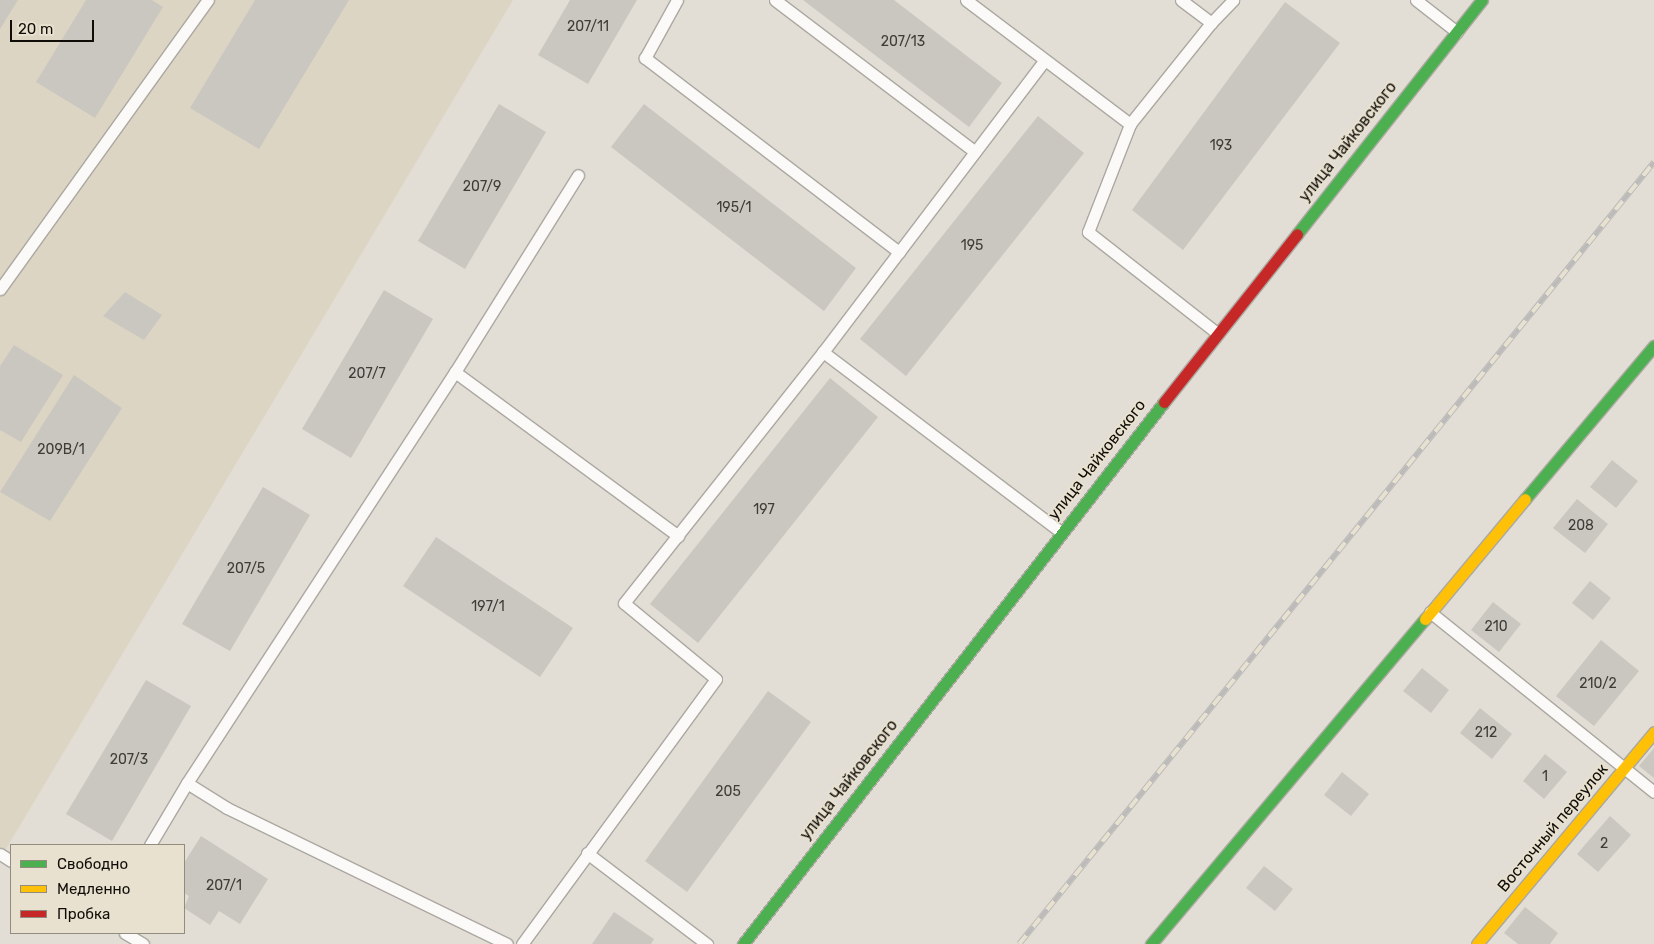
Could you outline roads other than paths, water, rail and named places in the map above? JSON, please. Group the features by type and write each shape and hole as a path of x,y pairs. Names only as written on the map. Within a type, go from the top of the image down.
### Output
{"street":[{"name":"улица Чайковского","path":"743,944 1061,532 1482,0"},
{"path":"1151,944 1654,346"},
{"name":"Восточный переулок","path":"1477,944 1654,732"}],"lane":[{"path":"0,289 208,0"},
{"path":"677,0 645,58 899,252"},
{"path":"775,0 975,152"},
{"path":"966,0 1130,124"},
{"path":"1181,0 1211,23"},
{"path":"1217,333 1088,232 1130,124 1211,23 1233,0"},
{"path":"1416,0 1457,32"},
{"path":"522,944 716,679 624,603 823,352 1044,60"},
{"path":"151,844 187,783 455,372 578,175"},
{"path":"823,352 1061,532"},
{"path":"455,372 678,536"},
{"path":"1430,612 1654,792"},
{"path":"187,783 227,808 507,944"},
{"path":"587,853 707,944"},
{"path":"127,934 143,944"}],"railway":[{"path":"1019,944 1654,162"}]}
